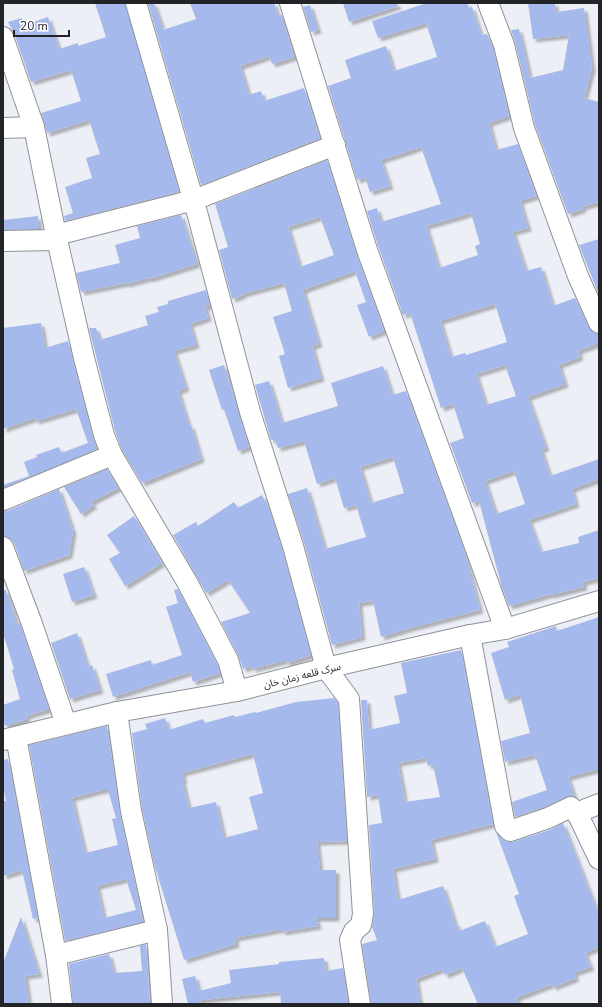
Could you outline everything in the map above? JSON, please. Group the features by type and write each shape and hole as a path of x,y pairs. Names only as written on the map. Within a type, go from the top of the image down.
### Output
{"street":[{"path":"136,3 194,200 250,412 293,546 326,668 349,699 363,914 361,925 354,931 350,940 360,1004"},
{"path":"290,3 367,250 505,630"},
{"path":"488,3 504,45 524,128 578,276 599,323"},
{"path":"3,37 34,127 56,237 86,366 104,435 112,455 187,582 228,660 237,692"},
{"path":"3,128 34,127"},
{"path":"3,241 56,237 194,200 335,146"},
{"path":"3,500 112,455"},
{"path":"3,547 31,621 66,724"},
{"name":"سرک قلعه زمان خان","path":"10,738 117,712 237,692 326,668 470,635 505,630 599,601"},
{"path":"470,635 505,826 510,832 548,818 571,807 578,815 599,859"},
{"path":"117,712 131,811 157,930 162,1004"},
{"path":"10,738 56,955 62,1004"},
{"path":"578,815 586,809 599,804"},
{"path":"56,955 157,930"}],"building":[{"path":"95,3 125,3 179,192 65,221 64,216 73,213 65,187 92,178 86,158 100,154 89,120 47,133 41,113 81,101 71,70 31,82 14,33 8,22 22,18 25,25 48,17 59,49 78,43 78,46 106,37"},
{"path":"148,3 154,3 163,30 196,19 190,3 274,3 278,16 282,15 294,57 272,64 269,56 240,66 249,95 261,91 264,101 304,88 320,138 201,185"},
{"path":"343,3 397,3 398,6 349,22"},
{"path":"427,3 467,3 469,8 472,7 481,35 487,34 493,48 509,116 489,123 496,150 518,144 536,196 520,201 528,228 513,232 526,271 541,267 553,306 575,298 589,328 593,332 599,334 599,343 578,351 580,357 559,365 565,384 528,397 546,448 541,449 550,476 599,459 599,479 572,489 576,504 529,520 541,552 579,543 578,537 599,530 599,578 583,582 584,587 551,594 509,606 502,588 479,501 472,503 450,443 464,438 453,404 441,408 410,313 403,315 367,211 377,208 381,222 441,204 421,147 381,160 390,186 370,192 365,177 357,180 328,86 351,78 345,60 386,46 394,71 437,57 426,23 378,38 372,21","holes":["471,213 480,244 475,246 478,255 439,268 426,226","495,304 507,342 466,355 465,353 451,357 440,321","505,365 516,396 486,405 476,374","514,471 525,504 496,514 485,481"]},
{"path":"528,3 555,3 556,12 584,8 592,68 584,98 599,102 599,202 582,207 583,209 568,214 535,125 511,30 519,29 530,78 563,70 569,35 533,39"},
{"path":"310,5 318,30 311,32 303,7"},
{"path":"327,160 356,253 384,331 369,337 357,305 366,302 355,271 303,290 319,344 312,346 321,378 288,388 279,356 285,354 273,317 292,311 284,283 242,294 243,295 232,299 219,250 228,247 215,204","holes":["320,217 334,255 300,267 288,227"]},
{"path":"181,215 197,264 149,279 81,292 76,273 120,263 115,245 140,238 137,226"},
{"path":"38,216 39,229 3,230 3,220"},
{"path":"599,239 599,295 579,245"},
{"path":"206,290 210,305 205,307 208,318 190,324 196,345 174,351 186,388 178,391 189,426 191,425 201,459 142,483 122,450 115,431 89,328 96,328 100,340 148,325 145,316 159,312 157,307 168,304 168,301"},
{"path":"41,323 45,348 68,341 97,449 3,488 3,485 29,476 24,462 37,457 36,455 59,447 61,453 88,443 76,409 36,421 35,418 3,429 3,328"},
{"path":"224,365 249,447 238,451 224,409 222,410 209,370"},
{"path":"383,366 392,395 406,391 464,550 480,610 381,637 373,601 359,603 362,637 332,645 304,543 288,494 307,488 325,549 366,537 356,505 344,508 335,478 317,484 304,441 278,448 275,440 271,440 255,385 269,381 282,423 338,406 331,383","holes":["393,457 404,493 371,503 360,467"]},
{"path":"107,469 118,488 91,502 94,505 81,514 64,487"},
{"path":"59,489 73,531 69,555 24,571 14,543 10,538 3,536 3,511 7,511"},
{"path":"262,495 265,501 266,500 282,549 311,655 287,663 286,660 253,669 252,666 243,669 238,655 221,622 250,613 228,580 206,593 173,535 196,522 198,526 234,502 238,508"},
{"path":"134,516 162,563 125,586 109,559 120,553 107,535"},
{"path":"84,567 94,595 72,602 63,574"},
{"path":"178,589 217,664 220,673 193,682 190,672 113,697 106,674 151,660 152,665 182,655 166,607 178,603 174,590"},
{"path":"3,590 6,590 17,624 20,624 49,709 26,716 27,719 5,726 3,718 3,705 20,699 12,670 14,669 3,633"},
{"path":"599,617 599,769 568,777 574,796 566,797 544,807 515,817 512,802 547,790 535,755 505,762 501,741 530,733 520,695 505,700 491,653 509,647 507,642 556,626 557,631"},
{"path":"77,633 88,667 92,665 100,690 70,699 51,643"},
{"path":"461,650 493,824 431,840 435,859 393,869 398,900 443,886 459,931 485,921 495,947 528,934 514,896 519,894 496,832 507,842 513,842 552,829 563,823 599,916 599,947 585,953 591,967 574,973 576,978 553,987 552,984 516,998 518,1004 478,1004 462,968 445,975 442,969 416,979 420,1004 371,1004 362,944 377,940 372,927 374,912 369,825 382,823 378,795 367,797 361,700 367,700 369,730 400,723 394,696 407,693 401,663","holes":["426,758 428,766 433,765 440,797 405,802 398,763"]},
{"path":"334,698 338,703 347,841 317,842 320,870 336,870 336,918 316,918 318,926 282,932 282,929 235,938 236,944 184,960 154,864 142,809 132,733 147,729 145,724 165,718 169,730 203,719 205,723 234,715 235,717 256,713 296,702","holes":["253,754 263,793 249,797 258,829 224,838 216,802 189,808 182,780 184,780 182,773"]},
{"path":"107,726 120,813 143,922 65,941 29,745","holes":["102,790 108,790 116,818 112,819 118,845 85,853 72,798","126,879 136,910 104,918 97,886"]},
{"path":"8,759 38,918 33,919 22,870 3,876 3,801 6,801 3,785 3,760"},
{"path":"21,917 39,974 25,976 29,1004 3,1004 3,963"},
{"path":"146,944 150,1004 73,1004 69,964 109,954 114,973 142,971 140,946"},
{"path":"324,958 326,971 343,968 348,1004 281,1004 280,992 201,1000 202,1004 188,1004 182,979 195,976 199,991 231,983 229,970 279,964 279,962"}]}
